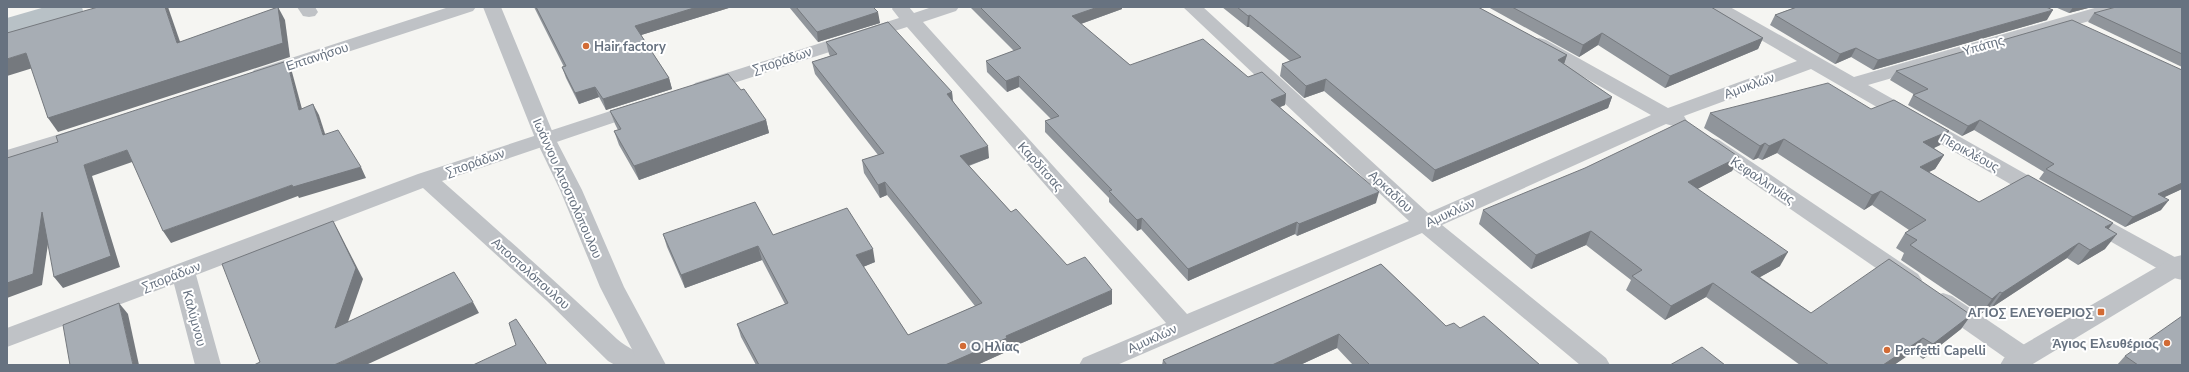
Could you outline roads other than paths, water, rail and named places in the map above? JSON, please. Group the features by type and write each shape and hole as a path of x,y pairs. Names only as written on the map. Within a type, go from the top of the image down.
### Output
{"street":[{"name":"Επτανήσου","path":"242,81 468,7"},
{"name":"Ιωάννου Αποστολόπουλου","path":"492,7 545,138 571,190 612,287 653,365"},
{"name":"Σποράδων","path":"686,92 904,13 950,7"},
{"name":"Αρκαδίου","path":"1192,7 1425,223 1597,365"},
{"name":"Υπάτης","path":"1850,84 2066,20 2118,7"},
{"name":"Περικλέους","path":"1728,9 1811,62 2068,207 2180,268"},
{"path":"2045,10 2093,34"},
{"name":"Καρδίτσας","path":"904,13 1182,325"},
{"name":"Κεφαλληνίας","path":"1519,33 1668,115 2018,361"},
{"name":"Αμυκλών","path":"1092,365 1182,325 1425,223 1668,115 1811,62"},
{"name":"Σποράδων","path":"7,338 426,179 656,102"},
{"path":"7,157 106,125"},
{"name":"Αποστολόπουλου","path":"426,179 556,295 617,354 637,365"},
{"path":"2018,361 2180,268"},
{"name":"Καλύμνου","path":"182,271 208,365"}],"place":[{"name":"Hair factory","path":"586,46"},
{"name":"ΑΓΙΟΣ ΕΛΕΥΘΕΡΙΟΣ","path":"2101,312"},
{"name":"Άγιος Ελευθέριος","path":"2167,343"},
{"name":"Ο Ηλίας","path":"963,346"},
{"name":"Perfetti Capelli","path":"1887,350"}]}
